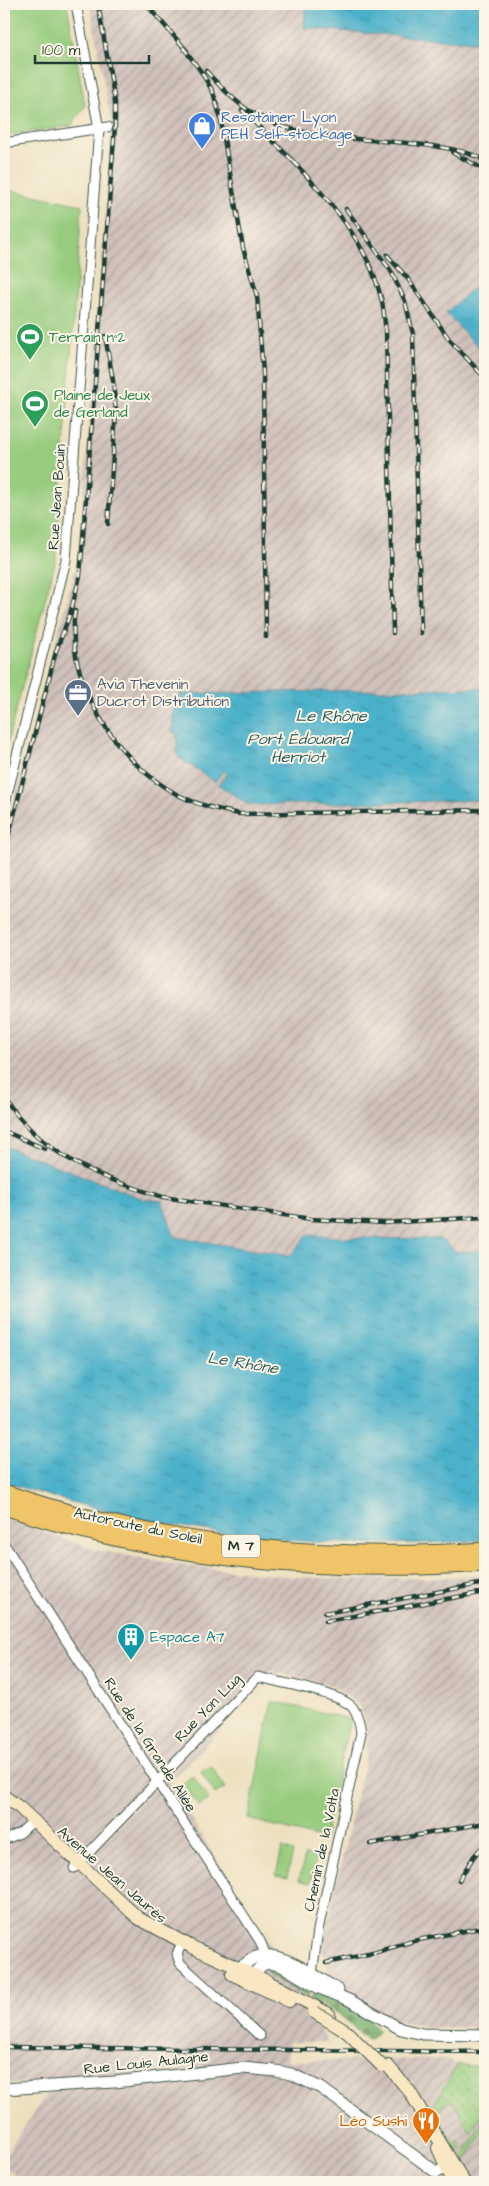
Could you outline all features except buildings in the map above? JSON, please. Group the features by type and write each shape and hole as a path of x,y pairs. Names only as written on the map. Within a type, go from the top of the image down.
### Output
{"highway":[{"name":"Autoroute du Soleil","path":"4,1492 69,1512 128,1527 186,1538 247,1546 344,1554 420,1554 485,1550"},
{"name":"Autoroute du Soleil","path":"4,1509 154,1548 250,1562 345,1569 419,1568 485,1564"}],"main road":[{"name":"Avenue Jean Jaurès","path":"6,1798 76,1866 138,1918 189,1950 247,1973 356,2034 410,2092 450,2167"},
{"name":"Avenue Jean Jaurès","path":"189,1950 247,1973"},
{"path":"450,2167 453,2182"},
{"path":"450,2167 464,2182"}],"street":[{"name":"Rue Jean Bouin","path":"4,807 66,560 103,128 76,4"},
{"path":"4,143 103,128"},
{"name":"Rue de la Grande Allée","path":"4,1544 260,1941 267,1959"},
{"name":"Rue Yon Lug","path":"76,1866 258,1677"},
{"name":"Chemin de la Volta","path":"258,1677 338,1697 352,1706 359,1720 362,1733 318,1930 312,1974"},
{"path":"4,1840 20,1833 31,1823"},
{"path":"189,1950 177,1954 180,1963 260,2036"},
{"path":"267,1959 288,1962 312,1974 342,1993 349,2000"},
{"path":"267,1959 319,1988 349,2000 394,2027 428,2034 485,2035"},
{"path":"247,1973 262,1965 267,1959"},
{"path":"287,1970 308,1978 312,1974"},
{"name":"Rue Louis Aulagne","path":"4,2089 114,2082 243,2068 291,2074 328,2092 436,2172 450,2167"}],"shaded area":[{"name":"Port Édouard Herriot","path":"90,4 306,4 305,28 485,43 485,277 446,313 485,354 485,688 181,694 177,732 216,782 224,770 228,772 249,805 485,800 485,1250 456,1252 353,1238 307,1235 290,1256 175,1237 162,1201 143,1199 4,1146 4,839 79,555 112,127"},
{"path":"4,1518 95,1550 182,1565 295,1577 348,1579 485,1575 485,2028 427,2027 389,2018 331,1980 322,1946 367,1751 367,1729 359,1705 330,1685 269,1671 260,1687 169,1783 276,1954 328,2042 289,2042 287,2061 431,2059 451,2060 451,2063 485,2066 485,2182 24,2182 4,2166 4,2157 55,2081 4,2084"},
{"path":"4,2166 24,2182 4,2182"}],"green space":[{"path":"4,4 67,4 85,106 71,126 4,136"},
{"name":"Plaine de Jeux de Gerland","path":"4,189 82,205 56,559 4,755"},
{"path":"272,1701 350,1719 324,1839 248,1819"},
{"path":"211,1766 225,1788 215,1794 201,1772"},
{"path":"193,1776 209,1800 198,1806 183,1783"},
{"path":"282,1848 293,1852 287,1877 276,1875"},
{"path":"305,1855 316,1858 310,1883 299,1880"},
{"path":"269,1970 311,1991 307,1997 269,1975 267,1973"},
{"path":"314,1992 358,2012 373,2023 379,2031 368,2040 338,2013 310,1999"},
{"path":"458,2064 485,2068 483,2084 485,2085 485,2108 471,2133 452,2100 440,2108 441,2110 436,2114 454,2143 459,2141 461,2145 456,2155 431,2115 431,2110"},
{"path":"485,2116 485,2126 466,2161 462,2158"}],"water":[{"path":"306,4 485,4 485,43 304,28"},
{"path":"485,277 485,354 446,313"},
{"name":"Port Édouard Herriot","path":"485,688 485,800 249,805 219,785 227,773 224,770 215,782 177,756 177,733 172,732 174,699 180,699 180,694"},
{"name":"Le Rhône","path":"4,1146 143,1199 162,1201 175,1237 290,1256 307,1235 353,1238 441,1239 456,1252 485,1250 485,1540 360,1543 300,1541 242,1535 183,1527 124,1515 4,1482"}],"railway":[{"path":"4,854 56,651 70,614 80,576 115,126 115,102 98,4"},
{"path":"146,4 187,51"},
{"path":"183,47 213,92 220,116 243,248 257,296 263,373 266,637"},
{"path":"206,71 231,97 248,110 287,128 350,139 442,147 468,153 485,160"},
{"path":"242,110 297,165"},
{"path":"453,153 485,170"},
{"path":"293,161 333,206 356,239 374,275 382,303 386,331 393,633"},
{"path":"346,209 391,271 405,301 413,334 421,633"},
{"path":"387,255 408,279 449,339 485,378"},
{"path":"105,336 113,380 116,413 108,524"},
{"path":"75,611 74,638 78,665 87,692 100,717 116,741 135,763 156,781 178,795 208,807 240,814 485,810"},
{"path":"4,1097 35,1134 73,1162 116,1182 163,1197 311,1219 383,1223 485,1217"},
{"path":"4,1131 45,1149"},
{"path":"325,1613 485,1583"},
{"path":"326,1621 485,1592"},
{"path":"370,1844 485,1823"},
{"path":"459,1880 474,1856 485,1844"},
{"path":"326,1963 373,1953 413,1941 485,1927"},
{"path":"4,2047 485,2052"}],"place":[{"name":"Resotainer Lyon PEH Self-stockage","path":"202,150"},
{"name":"Terrain n°2","path":"30,361"},
{"name":"Plaine de Jeux de Gerland","path":"35,428"},
{"name":"Avia Thevenin Ducrot Distribution","path":"78,717"},
{"name":"Espace A7","path":"131,1661"},
{"name":"Léo Sushi","path":"426,2145"}]}
